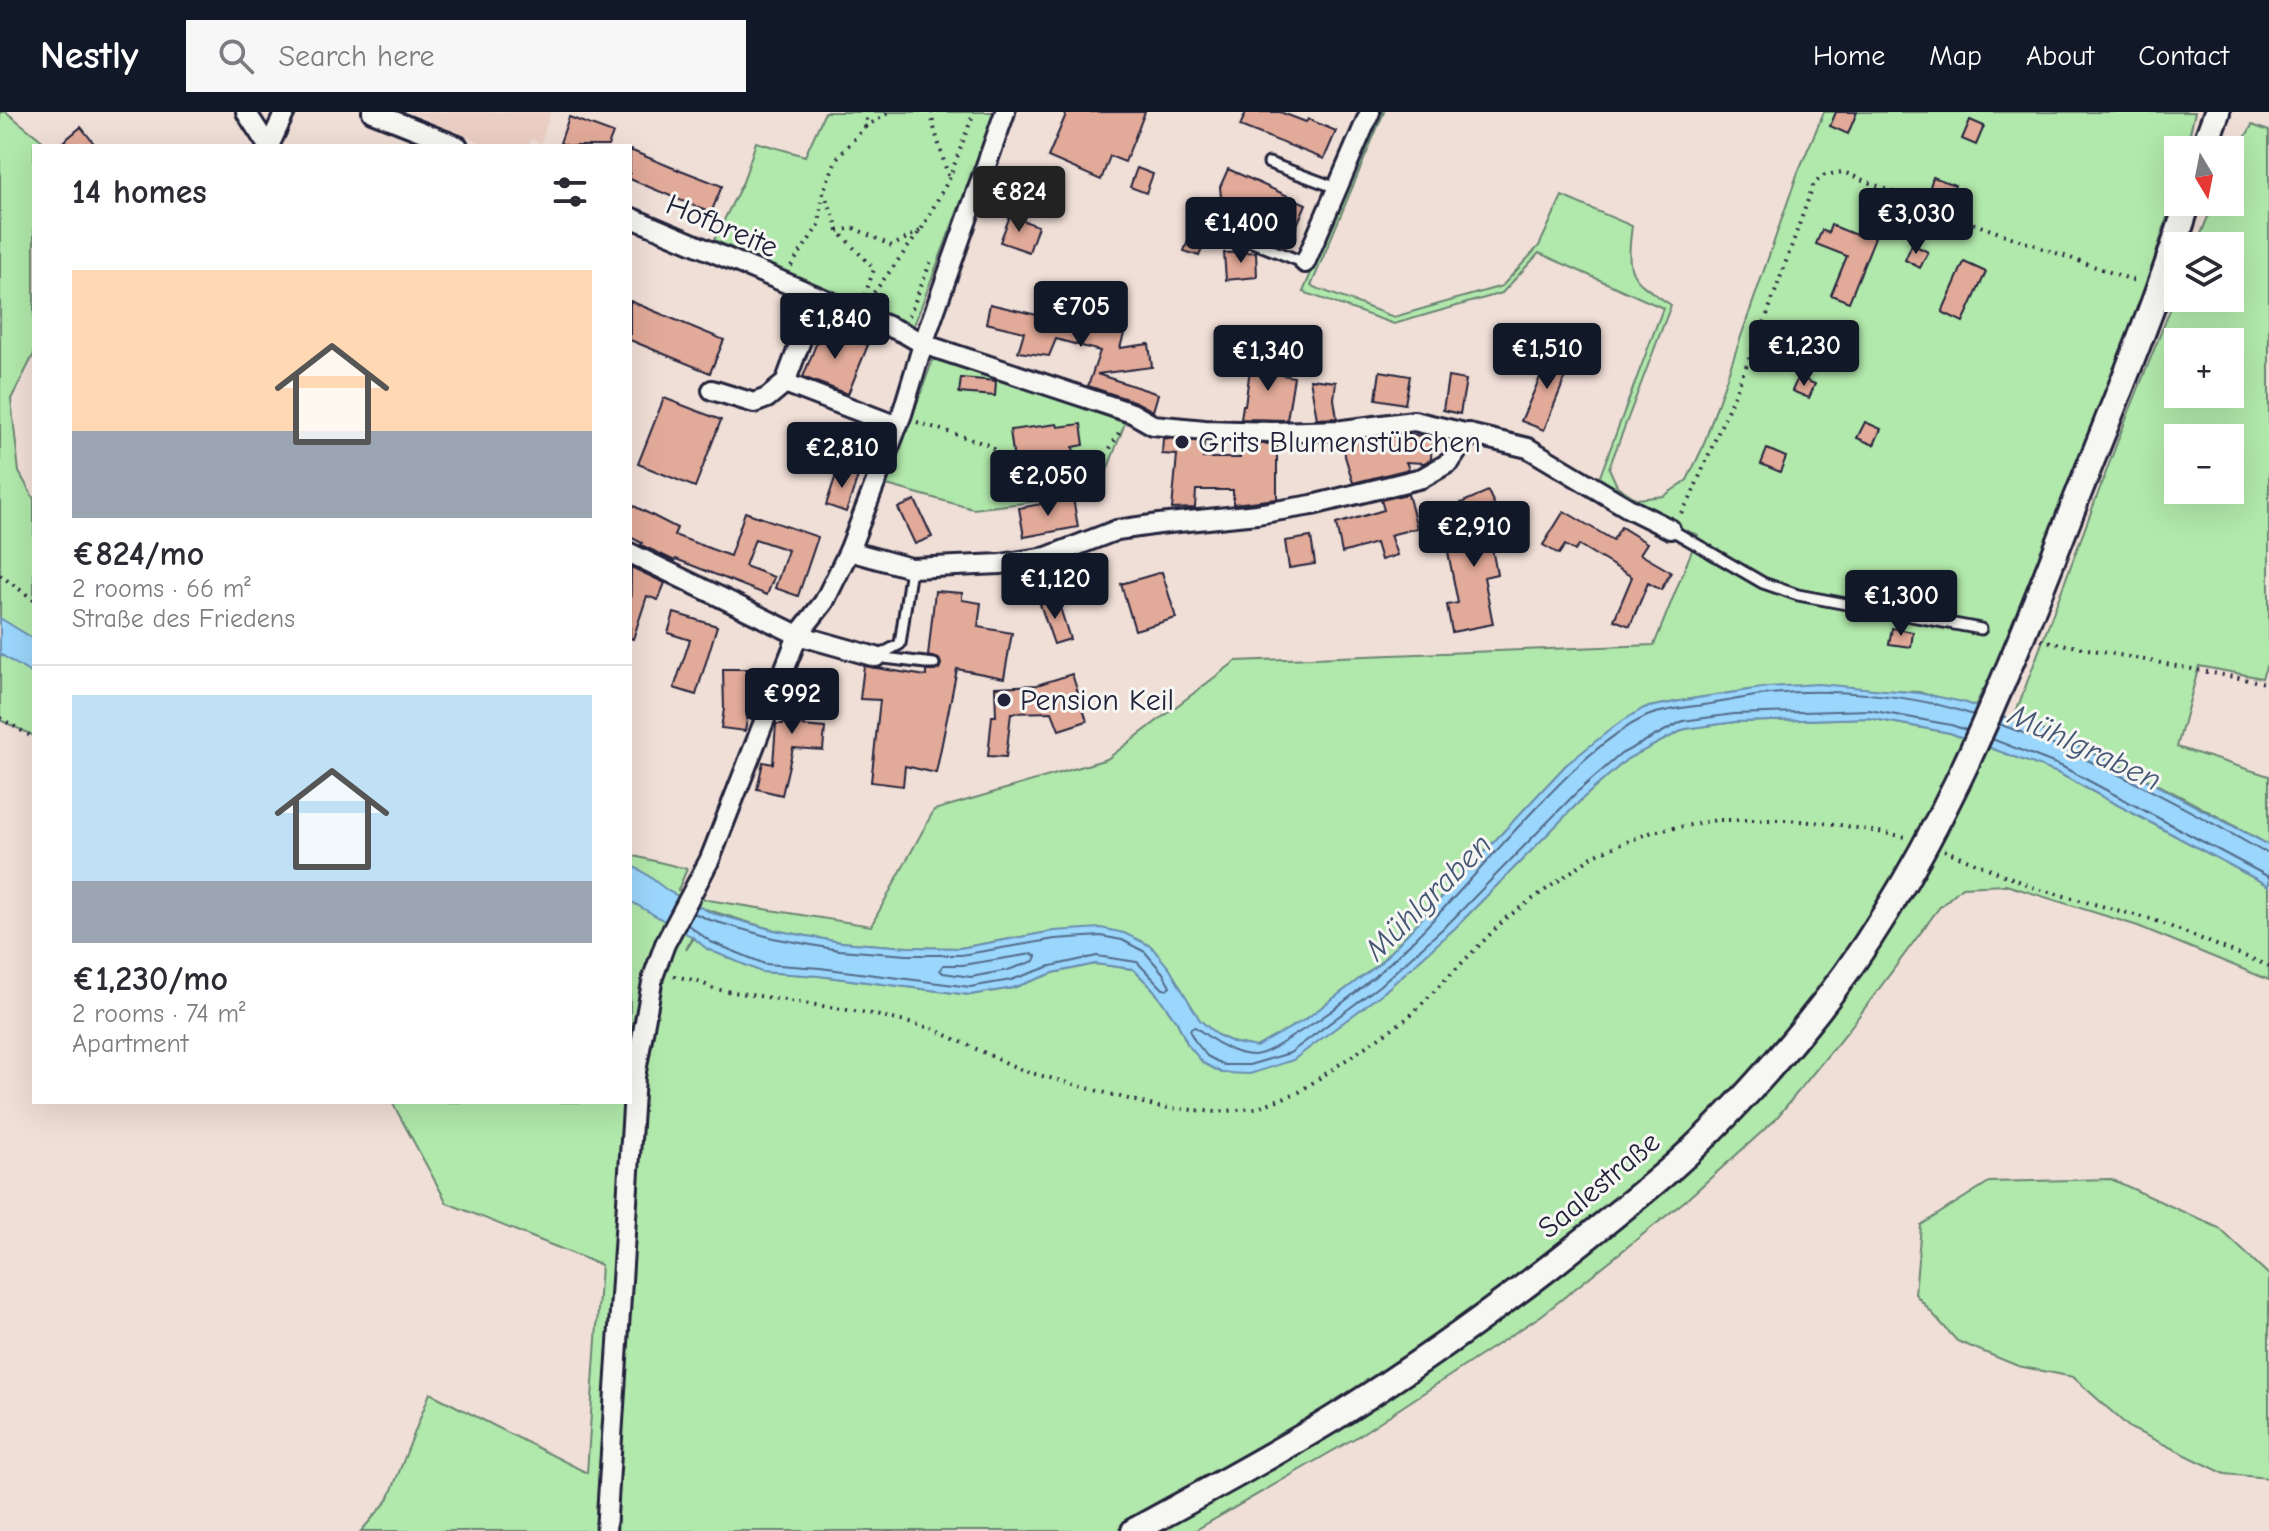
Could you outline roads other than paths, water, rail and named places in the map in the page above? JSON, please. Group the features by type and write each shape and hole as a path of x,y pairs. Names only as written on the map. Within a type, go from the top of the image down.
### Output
{"street":[{"path":"246,112 267,144"},
{"path":"269,144 285,112"},
{"path":"372,112 453,144"},
{"path":"606,1531 635,1077 655,971 665,944 710,859 798,635 824,602 849,551 900,420 923,344 1005,112"},
{"path":"1305,263 1370,112"},
{"path":"2208,136 2217,112"},
{"name":"Saalestraße","path":"1134,1531 1331,1420 1411,1369 1504,1302 1677,1163 1733,1108 1807,1025 1850,968 1904,883 1971,751 2048,572 2159,289 2183,216"},
{"name":"Hofbreite","path":"632,218 904,333 923,344 1132,413 1153,425 1271,432 1343,430 1414,421 1528,448 1630,509 1670,529"},
{"path":"712,390 754,403 767,398 785,383 817,297"},
{"path":"785,383 900,420"},
{"path":"849,551 911,568 1001,564 1047,557 1117,530 1285,510 1422,478 1450,462 1469,433"},
{"path":"632,554 798,635 876,657"}],"lane":[{"path":"1269,163 1337,188"},
{"path":"1232,234 1305,263"},
{"path":"1670,529 1763,583 1798,595 1981,629"},
{"path":"876,657 900,644 911,568"},
{"path":"876,657 934,664"}],"water":[{"path":"0,618 32,638 32,674 0,654"},
{"path":"1818,684 1919,693 1963,702 2044,731 2122,767 2269,845 2269,886 2058,773 1950,733 1869,718 1735,722 1685,729 1627,759 1582,799 1455,928 1384,992 1293,1060 1250,1074 1222,1073 1203,1063 1153,989 1133,969 1095,964 1053,973 1013,988 970,995 762,972 707,949 694,938 632,902 632,866 668,891 712,913 774,930 840,942 960,948 1054,931 1101,928 1124,933 1151,946 1169,968 1200,1020 1217,1035 1256,1047 1306,1019 1379,964 1566,765 1616,725 1644,708 1768,687"}],"place":[{"name":"Grits Blumenstübchen","path":"1182,442"},
{"name":"Pension Keil","path":"1004,700"}],"water label":[{"name":"Mühlgraben","path":"2085,747"},
{"name":"Mühlgraben","path":"1428,897"}]}
